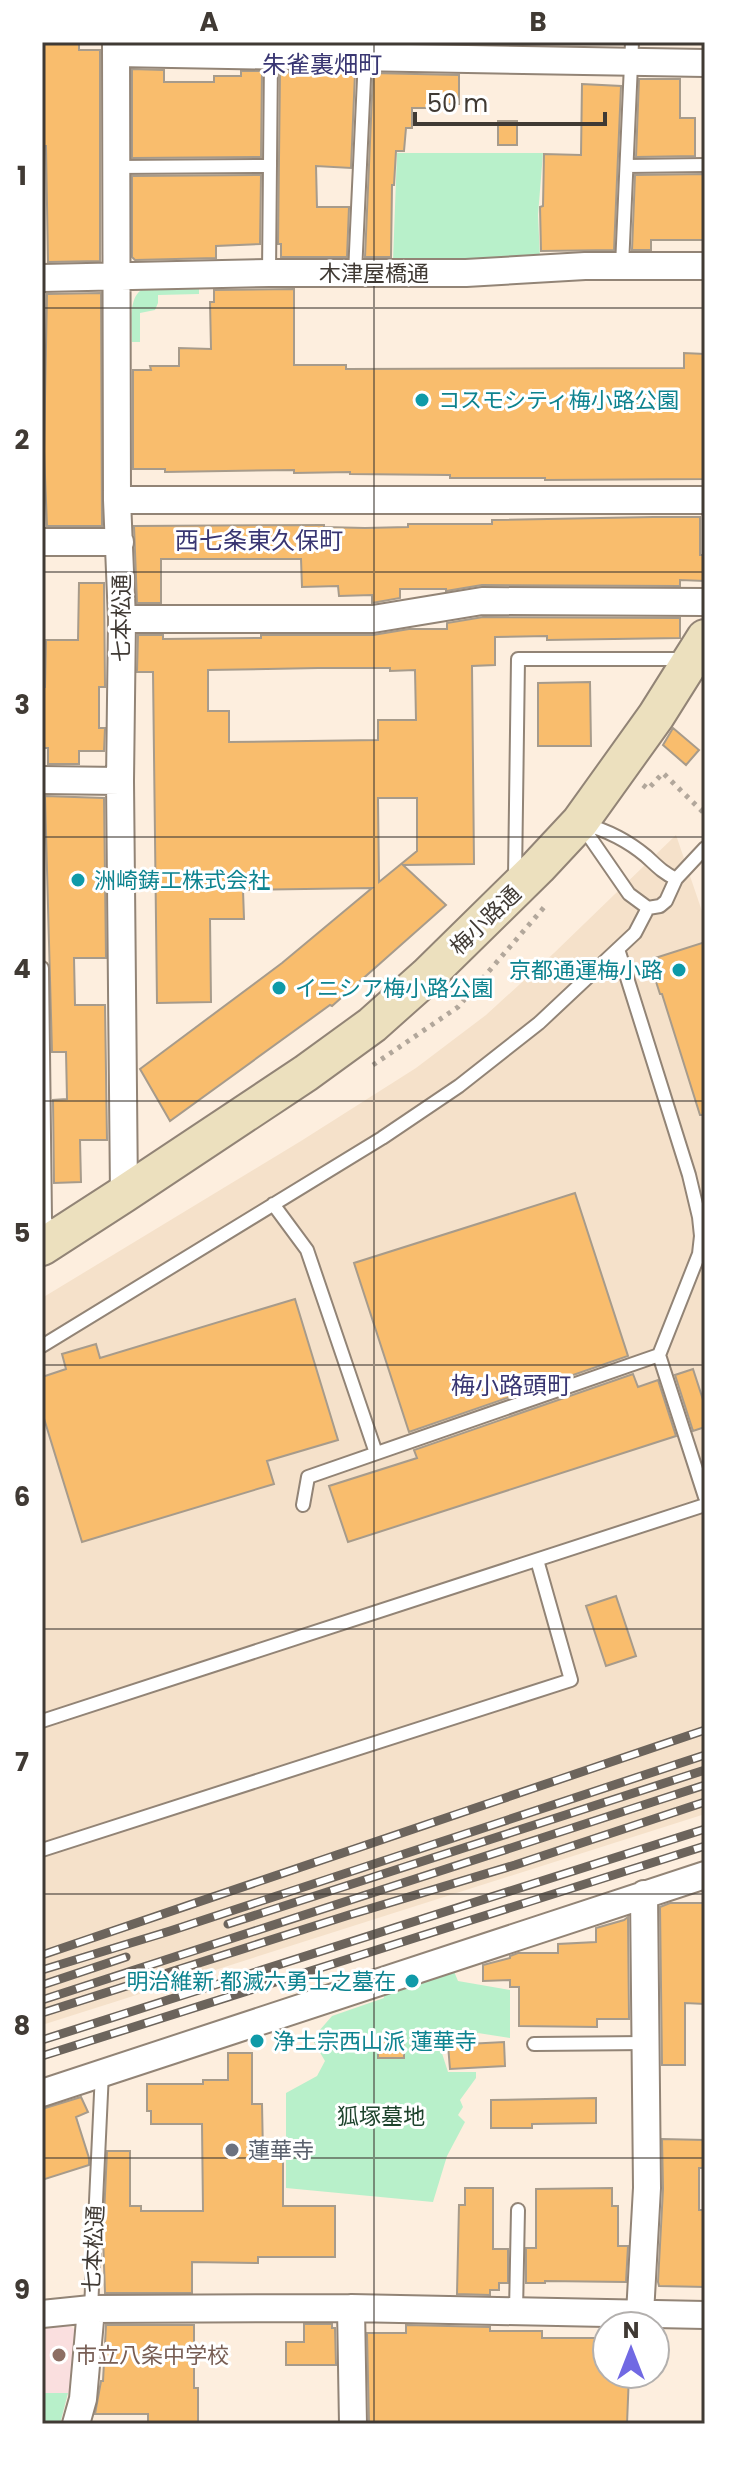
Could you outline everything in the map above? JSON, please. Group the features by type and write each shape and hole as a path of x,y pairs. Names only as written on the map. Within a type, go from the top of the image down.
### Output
{"street":[{"path":"116,48 365,57 632,52 705,63"},
{"name":"七本松通","path":"116,48 124,1194"},
{"name":"木津屋橋通","path":"42,278 466,273 622,266 705,266"},
{"path":"117,500 705,500"},
{"path":"42,542 120,542"},
{"path":"122,619 373,619 482,601 705,602"},
{"name":"梅小路通","path":"49,1242 306,1073 372,1025 427,976 514,892 580,822 656,716 699,648"},
{"path":"42,780 120,781"},
{"path":"42,2093 705,1875"},
{"path":"640,2310 647,2188 644,1894"},
{"path":"42,2314 91,2309 351,2308 591,2313"},
{"path":"351,2308 353,2424"},
{"name":"七本松通","path":"76,2424 83,2399 91,2309"},
{"path":"671,2314 705,2315"}],"lane":[{"path":"622,266 632,52"},
{"path":"269,273 271,56"},
{"path":"355,273 365,57"},
{"path":"627,166 705,165"},
{"path":"115,167 270,166"},
{"path":"514,892 517,859 518,659 699,648"},
{"path":"580,822 604,829 646,856 660,871 676,879"},
{"path":"580,822 629,894 648,908 660,906 666,901 676,879 704,851"},
{"path":"42,1346 382,1138 459,1086 539,1023 635,933 648,908"},
{"path":"618,949 689,1175 700,1226 699,1254 659,1355 705,1497"},
{"path":"42,968 45,1220 49,1242"},
{"path":"273,1204 307,1250 376,1453"},
{"path":"303,1505 308,1477 659,1355"},
{"path":"42,1721 705,1505"},
{"path":"42,1850 571,1680 537,1560"},
{"path":"534,2044 646,2043"},
{"name":"七本松通","path":"91,2309 102,2072"},
{"path":"516,2311 518,2210"}],"path":[{"path":"640,783 648,789 663,773 705,814"}],"shaded area":[{"path":"676,835 705,920 705,1814 42,2025 42,1298 416,1068 486,1015"},
{"name":"市立八条中学校","path":"66,2324 78,2331 75,2379 60,2424 42,2424 42,2326"}],"green space":[{"path":"397,153 543,153 538,215 540,258 478,262 393,261"},
{"path":"145,288 199,288 199,294 158,295 155,310 140,313 140,342 132,342 133,304 135,297"},
{"name":"狐塚墓地","path":"453,1969 458,1981 510,1990 510,2038 478,2033 439,2044 448,2072 476,2072 476,2078 460,2100 463,2107 458,2115 465,2122 447,2156 433,2202 286,2188 286,2093 317,2076 325,2061 312,2039 332,2016 384,1998 383,1990"},
{"path":"42,2393 68,2393 60,2424 42,2424"}],"building":[{"path":"43,42 79,42 79,50 100,50 100,261 48,262"},
{"path":"132,69 164,70 164,82 214,82 214,76 241,76 241,71 262,71 261,157 132,158"},
{"path":"280,72 355,73 351,168 316,166 317,207 349,207 347,257 281,257 281,244 278,244"},
{"path":"373,73 459,75 459,104 412,108 412,128 406,128 404,151 396,151 391,257 365,257"},
{"path":"639,79 680,79 680,118 695,118 695,156 636,157"},
{"path":"582,84 621,86 614,250 541,251 544,154 581,155"},
{"path":"498,121 517,121 517,145 498,145"},
{"path":"705,174 705,240 651,240 651,250 632,250 635,175"},
{"path":"261,175 260,244 216,246 216,258 135,260 132,257 132,176"},
{"path":"294,289 294,365 346,365 346,369 684,368 684,353 705,354 705,479 545,480 350,472 294,473 294,470 165,472 165,469 133,469 133,370 151,370 150,366 179,366 179,348 211,349 210,302 214,302 214,290"},
{"path":"101,293 102,526 47,526 44,451 47,294"},
{"path":"700,517 700,555 705,555 705,581 680,580 680,586 482,585 446,591 400,589 400,598 372,603 372,595 339,596 338,586 302,587 301,559 161,559 161,603 137,603 134,526 324,525 365,528 408,527 408,524 492,524 492,520"},
{"path":"79,583 104,583 105,687 99,687 99,728 105,728 104,751 79,751 79,764 48,764 48,748 42,748 46,640 78,640"},
{"path":"483,617 680,618 680,638 547,640 547,636 495,637 495,665 472,666 474,864 403,865 446,905 332,1006 170,1121 140,1069 282,963 372,888 243,890 244,919 210,919 211,1002 157,1003 153,672 137,672 138,635 163,635 163,639 373,635 409,629 447,629 447,623","holes":["208,670 415,670 416,720 378,720 378,740 229,742 229,711 208,711","378,798 417,798 417,851 379,882"]},
{"path":"590,682 591,746 538,746 538,683"},
{"path":"673,728 699,750 686,765 663,745"},
{"path":"45,796 104,798 106,958 74,958 75,1005 105,1005 107,1140 80,1140 81,1182 54,1183 53,1100 67,1099 66,1052 52,1052"},
{"path":"705,942 705,1115 700,1115 649,960"},
{"path":"575,1193 628,1356 409,1432 354,1263"},
{"path":"295,1299 338,1440 267,1461 274,1484 82,1542 42,1412 42,1377 66,1369 62,1354 96,1344 100,1358"},
{"path":"693,1369 705,1406 705,1427 693,1431 675,1375"},
{"path":"633,1374 638,1387 658,1380 676,1436 348,1542 329,1486 417,1458 414,1450"},
{"path":"616,1596 636,1656 606,1666 586,1606"},
{"path":"670,1903 705,1903 705,2004 685,2003 685,2065 662,2065 660,1907"},
{"path":"628,1917 629,2019 597,2019 597,2027 519,2026 519,1987 510,1987 510,1980 483,1981 483,1965 518,1953 558,1953 558,1944 596,1942 596,1928"},
{"path":"378,2037 404,2037 404,2058 378,2058"},
{"path":"504,2042 505,2066 450,2069 448,2045"},
{"path":"228,2053 252,2053 252,2104 262,2104 263,2154 283,2154 283,2206 335,2206 335,2257 258,2257 258,2263 192,2262 192,2293 105,2293 103,2237 107,2151 130,2151 130,2206 141,2206 141,2211 203,2211 202,2124 151,2124 151,2111 147,2111 147,2084 203,2084 203,2080 228,2080"},
{"path":"81,2097 88,2112 76,2117 89,2165 42,2180 42,2109"},
{"path":"596,2098 596,2123 491,2128 491,2100"},
{"path":"662,2139 705,2140 705,2168 699,2168 699,2210 703,2210 705,2287 659,2286"},
{"path":"465,2188 493,2188 493,2249 508,2249 508,2283 499,2283 499,2290 490,2290 490,2295 457,2294 459,2205 465,2205"},
{"path":"612,2188 612,2206 618,2206 618,2246 628,2246 626,2282 526,2283 526,2248 536,2248 536,2189"},
{"path":"304,2324 332,2324 335,2328 336,2365 286,2365 286,2342 304,2342"},
{"path":"106,2325 194,2325 194,2388 198,2388 198,2424 148,2424 148,2414 95,2414 103,2381"},
{"path":"406,2325 490,2327 490,2331 542,2331 542,2338 591,2338 591,2390 628,2390 627,2424 369,2424 367,2333 406,2333"}],"railway":[{"path":"42,1955 705,1730"},
{"path":"42,1970 705,1755"},
{"path":"228,1924 705,1770"},
{"path":"42,2000 705,1785"},
{"path":"42,2013 515,1865 705,1802"},
{"path":"42,2040 705,1829"},
{"path":"42,2056 705,1846"},
{"path":"42,1985 126,1957"}],"place":[{"name":"コスモシティ梅小路公園","path":"422,400"},
{"name":"洲崎鋳工株式会社","path":"78,880"},
{"name":"京都通運梅小路","path":"679,970"},
{"name":"イニシア梅小路公園","path":"279,988"},
{"name":"明治維新 都滅六勇士之墓在","path":"412,1981"},
{"name":"浄土宗西山派 蓮華寺","path":"257,2041"},
{"name":"蓮華寺","path":"232,2150"},
{"name":"市立八条中学校","path":"59,2355"}],"district":[{"name":"朱雀裏畑町","path":"322,65"},
{"name":"西七条東久保町","path":"259,541"},
{"name":"梅小路頭町","path":"511,1386"}]}
